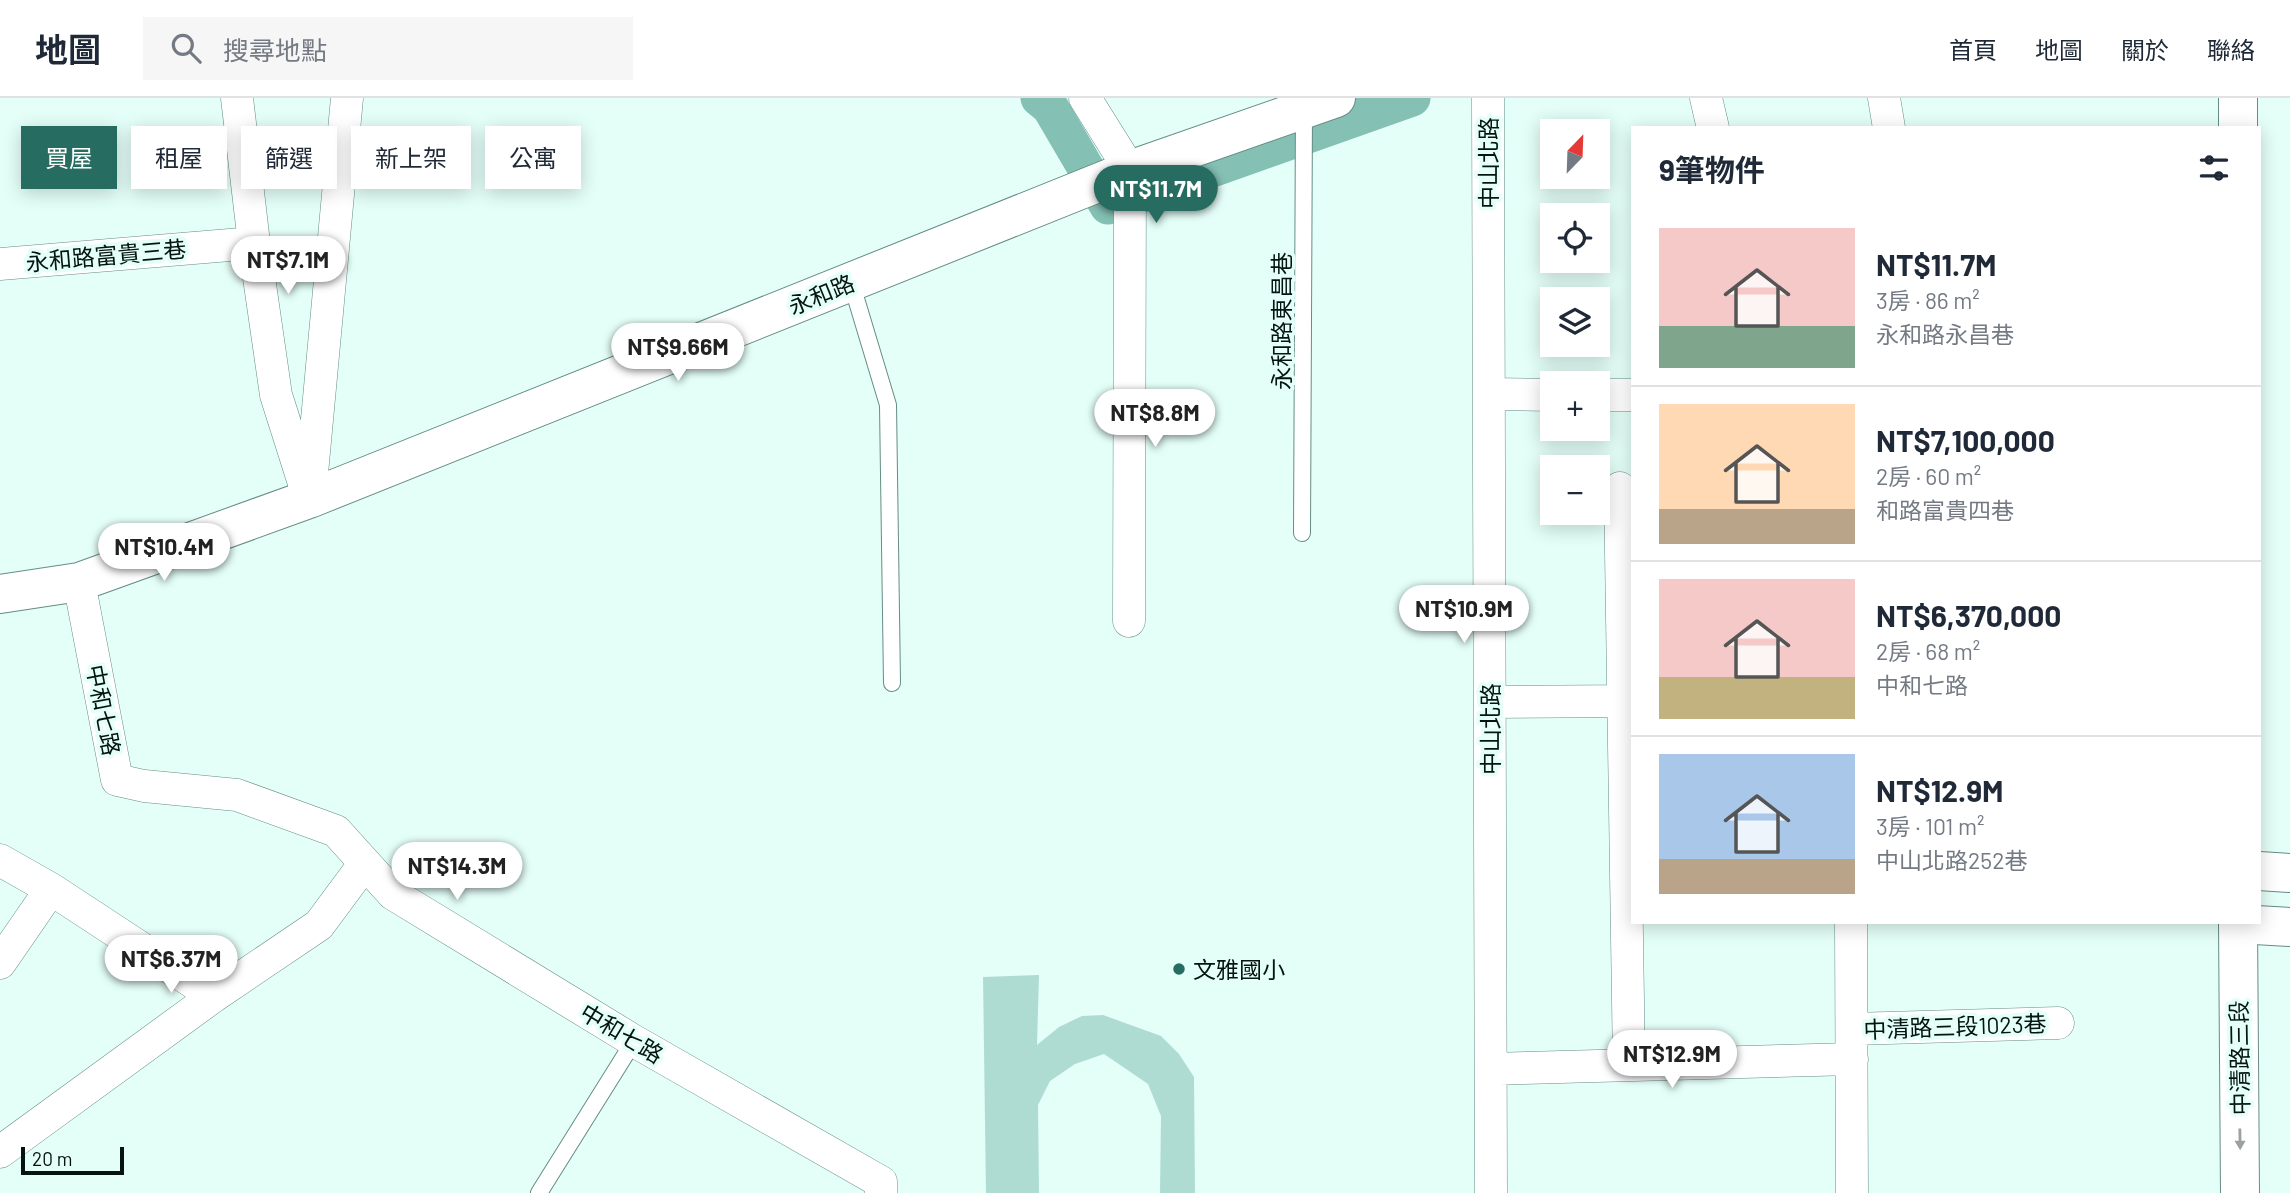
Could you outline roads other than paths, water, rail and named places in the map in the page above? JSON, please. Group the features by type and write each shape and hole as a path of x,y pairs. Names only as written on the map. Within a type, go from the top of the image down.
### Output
{"main road":[{"path":"2238,98 2238,126"},
{"name":"永和路","path":"0,594 79,582 309,499 1025,212 1129,172 1315,107"},
{"path":"2261,871 2290,873"},
{"name":"中清路三段","path":"2238,924 2240,1193"},
{"path":"2251,924 2290,927"}],"street":[{"path":"237,98 276,395 309,499"},
{"path":"309,499 347,98"},
{"path":"1085,98 1129,172 1129,621"},
{"name":"中山北路","path":"1488,98 1491,1193"},
{"path":"1706,98 1713,126"},
{"path":"1885,98 1889,126"},
{"name":"永和路富貴三巷","path":"0,264 254,243"},
{"path":"1489,394 1540,395"},
{"path":"1610,395 1631,395"},
{"path":"1620,488 1628,701 1629,1065"},
{"name":"中和七路","path":"79,582 117,780 144,786 237,795 336,831 393,894 634,1041 881,1182 881,1193"},
{"path":"1490,702 1628,701"},
{"path":"0,860 51,889 214,996"},
{"path":"0,1152 214,996 319,925 365,863"},
{"path":"0,963 51,889"},
{"name":"中清路三段1023巷","path":"1852,924 1852,1193"},
{"name":"中清路三段1023巷","path":"1852,1044 2058,1023"},
{"path":"1491,1069 1629,1065 1852,1044"}],"lane":[{"name":"永和路東昌巷","path":"1302,533 1305,169 1315,107"},
{"path":"851,282 888,405 892,682"},
{"path":"539,1193 634,1041"}],"waterway":[{"path":"1039,98 1050,107 1108,206 1412,98"}],"place":[{"name":"文雅國小","path":"1179,969"}]}
